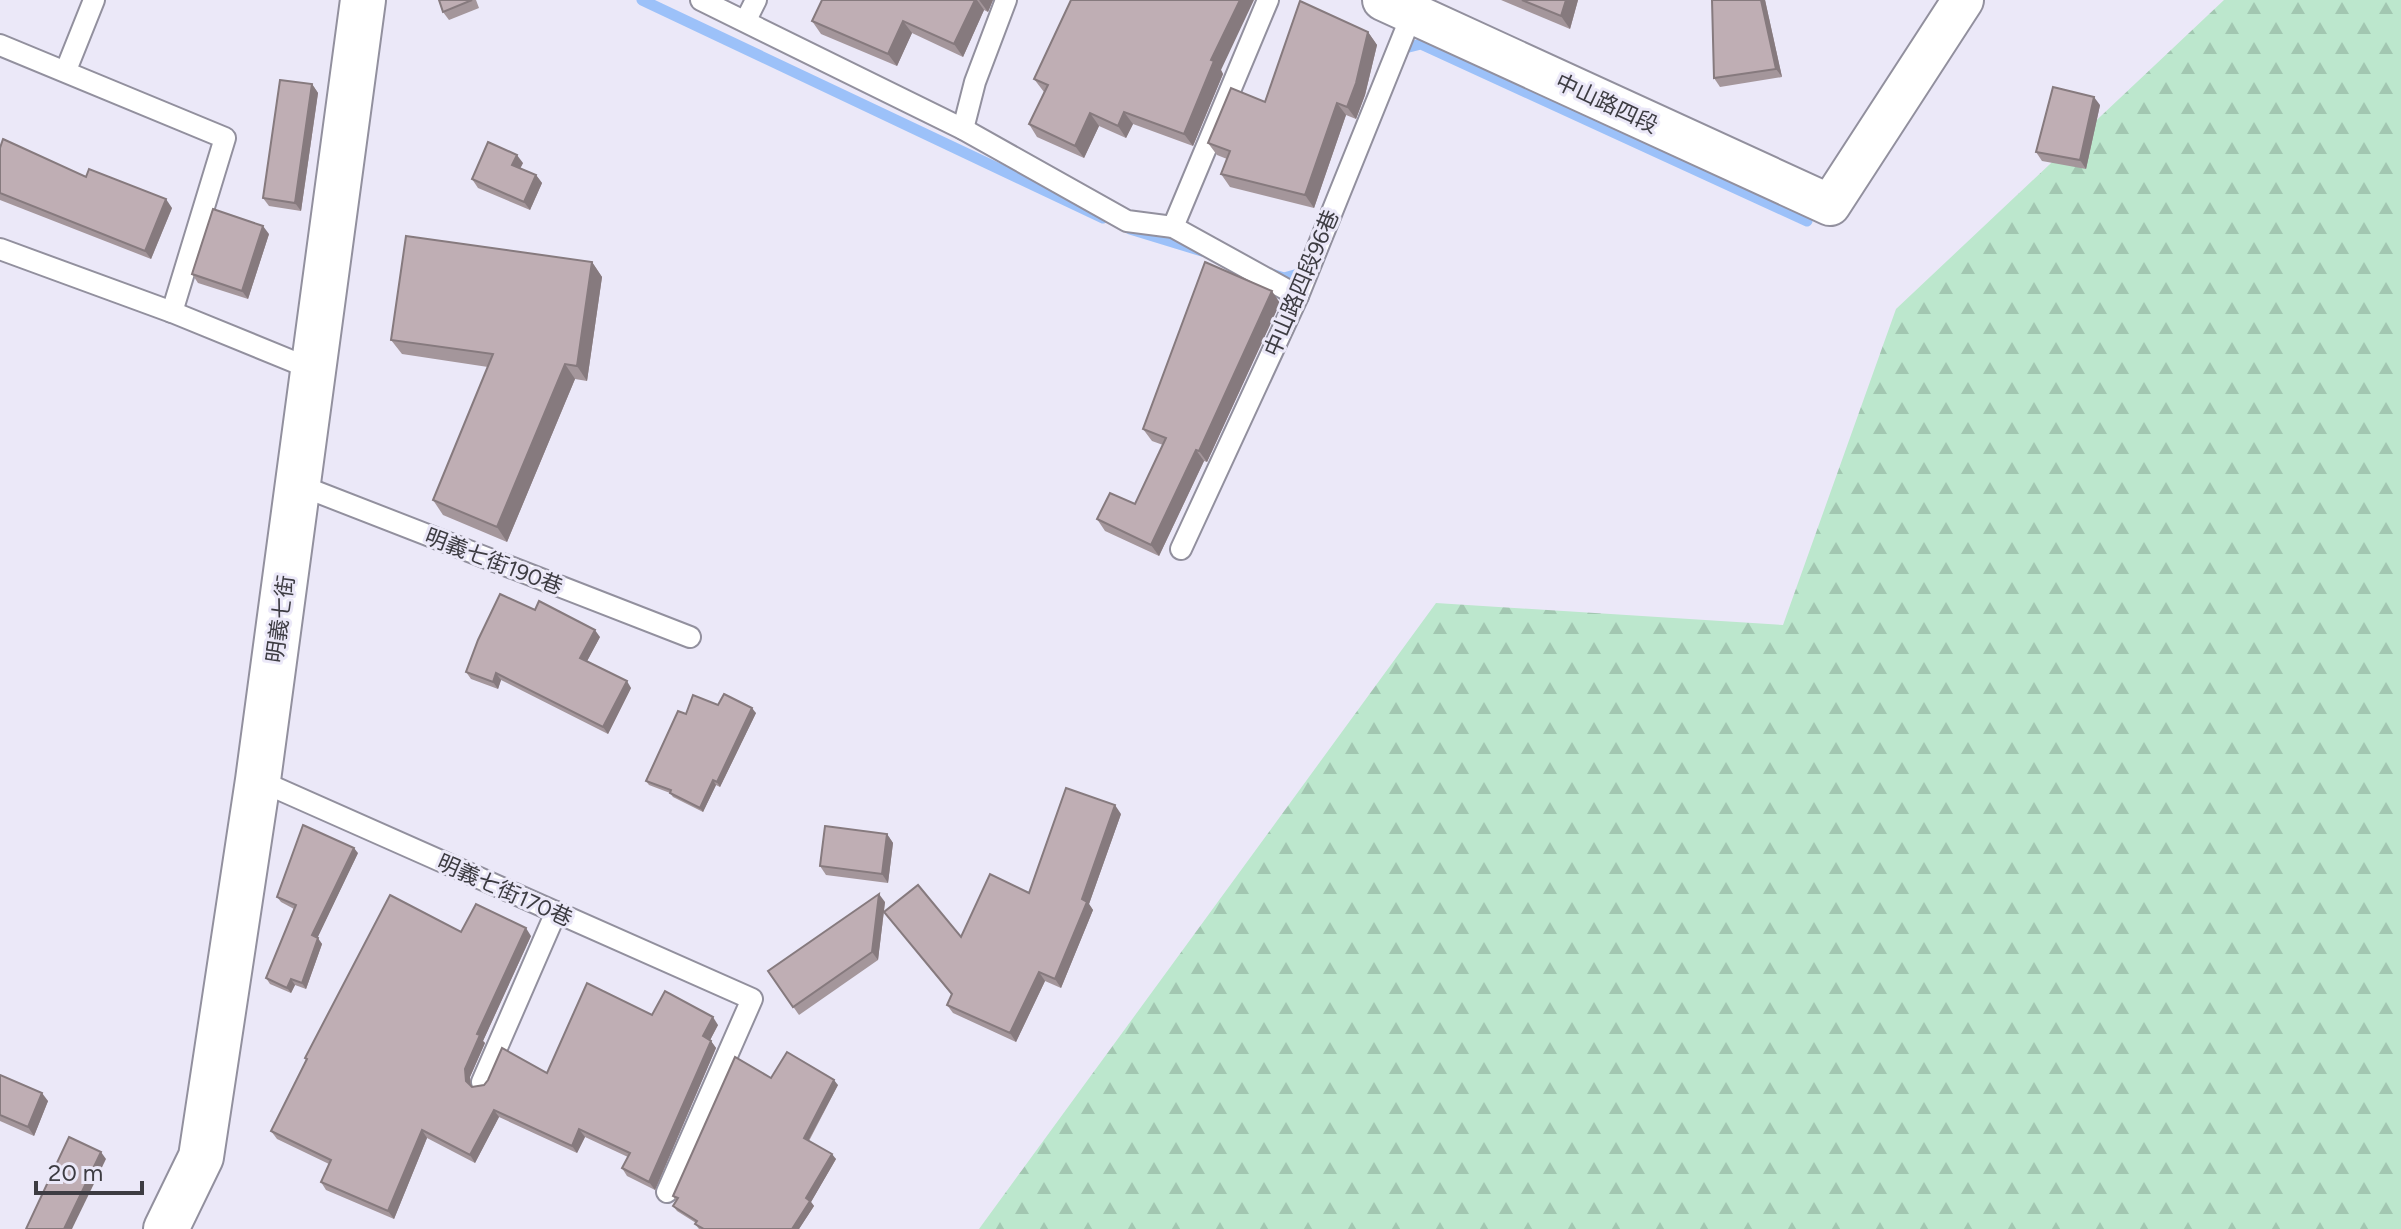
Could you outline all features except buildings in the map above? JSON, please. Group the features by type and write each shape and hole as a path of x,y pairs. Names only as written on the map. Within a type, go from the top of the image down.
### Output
{"street":[{"name":"明義七街","path":"166,1229 201,1157 258,780 363,0"},
{"name":"中山路四段","path":"1398,7 1830,205 1963,0"}],"lane":[{"path":"66,70 94,0"},
{"path":"701,0 963,129 1127,221 1173,227 1298,296"},
{"path":"746,20 756,0"},
{"path":"963,129 975,82 1006,0"},
{"path":"1173,227 1268,0"},
{"name":"中山路四段96巷","path":"1181,549 1298,296 1398,7"},
{"path":"0,45 225,138 172,312"},
{"path":"0,249 172,312 314,370"},
{"name":"明義七街190巷","path":"299,485 690,637"},
{"name":"明義七街170巷","path":"258,780 752,999 667,1192"},
{"path":"482,1082 556,912"}],"green space":[{"path":"2224,0 2401,0 2401,1229 979,1229 1436,603 1783,625 1896,309"}],"waterway":[{"path":"642,0 1103,218"},
{"path":"1401,57 1405,48 1421,44 1807,221"},
{"path":"1130,229 1202,251"},
{"path":"1271,274 1284,278 1309,271"}]}
